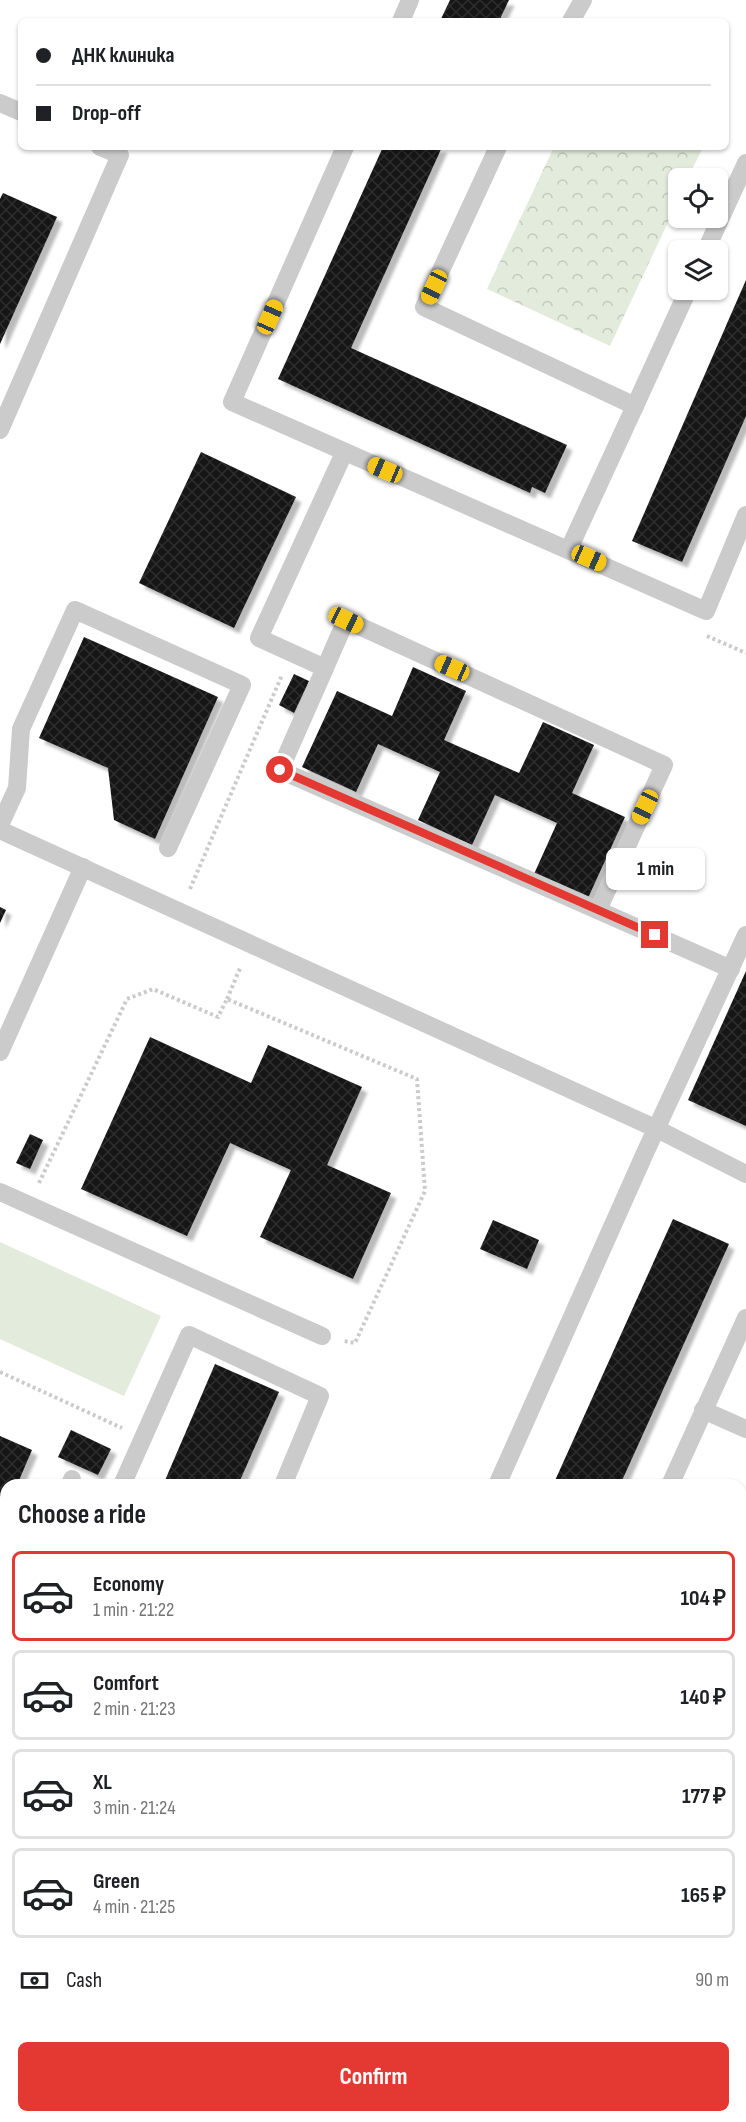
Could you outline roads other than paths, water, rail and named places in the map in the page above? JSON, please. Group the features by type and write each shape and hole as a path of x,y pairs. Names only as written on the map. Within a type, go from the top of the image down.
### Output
{"lane":[{"path":"402,18 410,0"},
{"path":"573,18 583,0"},
{"path":"0,103 18,111"},
{"path":"0,430 120,155 108,150"},
{"path":"344,150 232,402 706,611 746,515"},
{"path":"497,150 424,307 635,406"},
{"path":"711,240 746,163"},
{"path":"569,549 683,300"},
{"path":"325,668 259,638 344,453"},
{"path":"0,825 17,788 21,729 75,610 242,685 168,848"},
{"path":"598,910 664,765 346,620 280,770 731,969"},
{"path":"0,830 657,1129 746,1174"},
{"path":"0,1052 83,867"},
{"path":"500,1479 746,935"},
{"path":"0,1192 322,1336"},
{"path":"673,1479 746,1318"},
{"path":"125,1479 189,1335 320,1396 285,1479"},
{"path":"704,1410 746,1429"}]}
